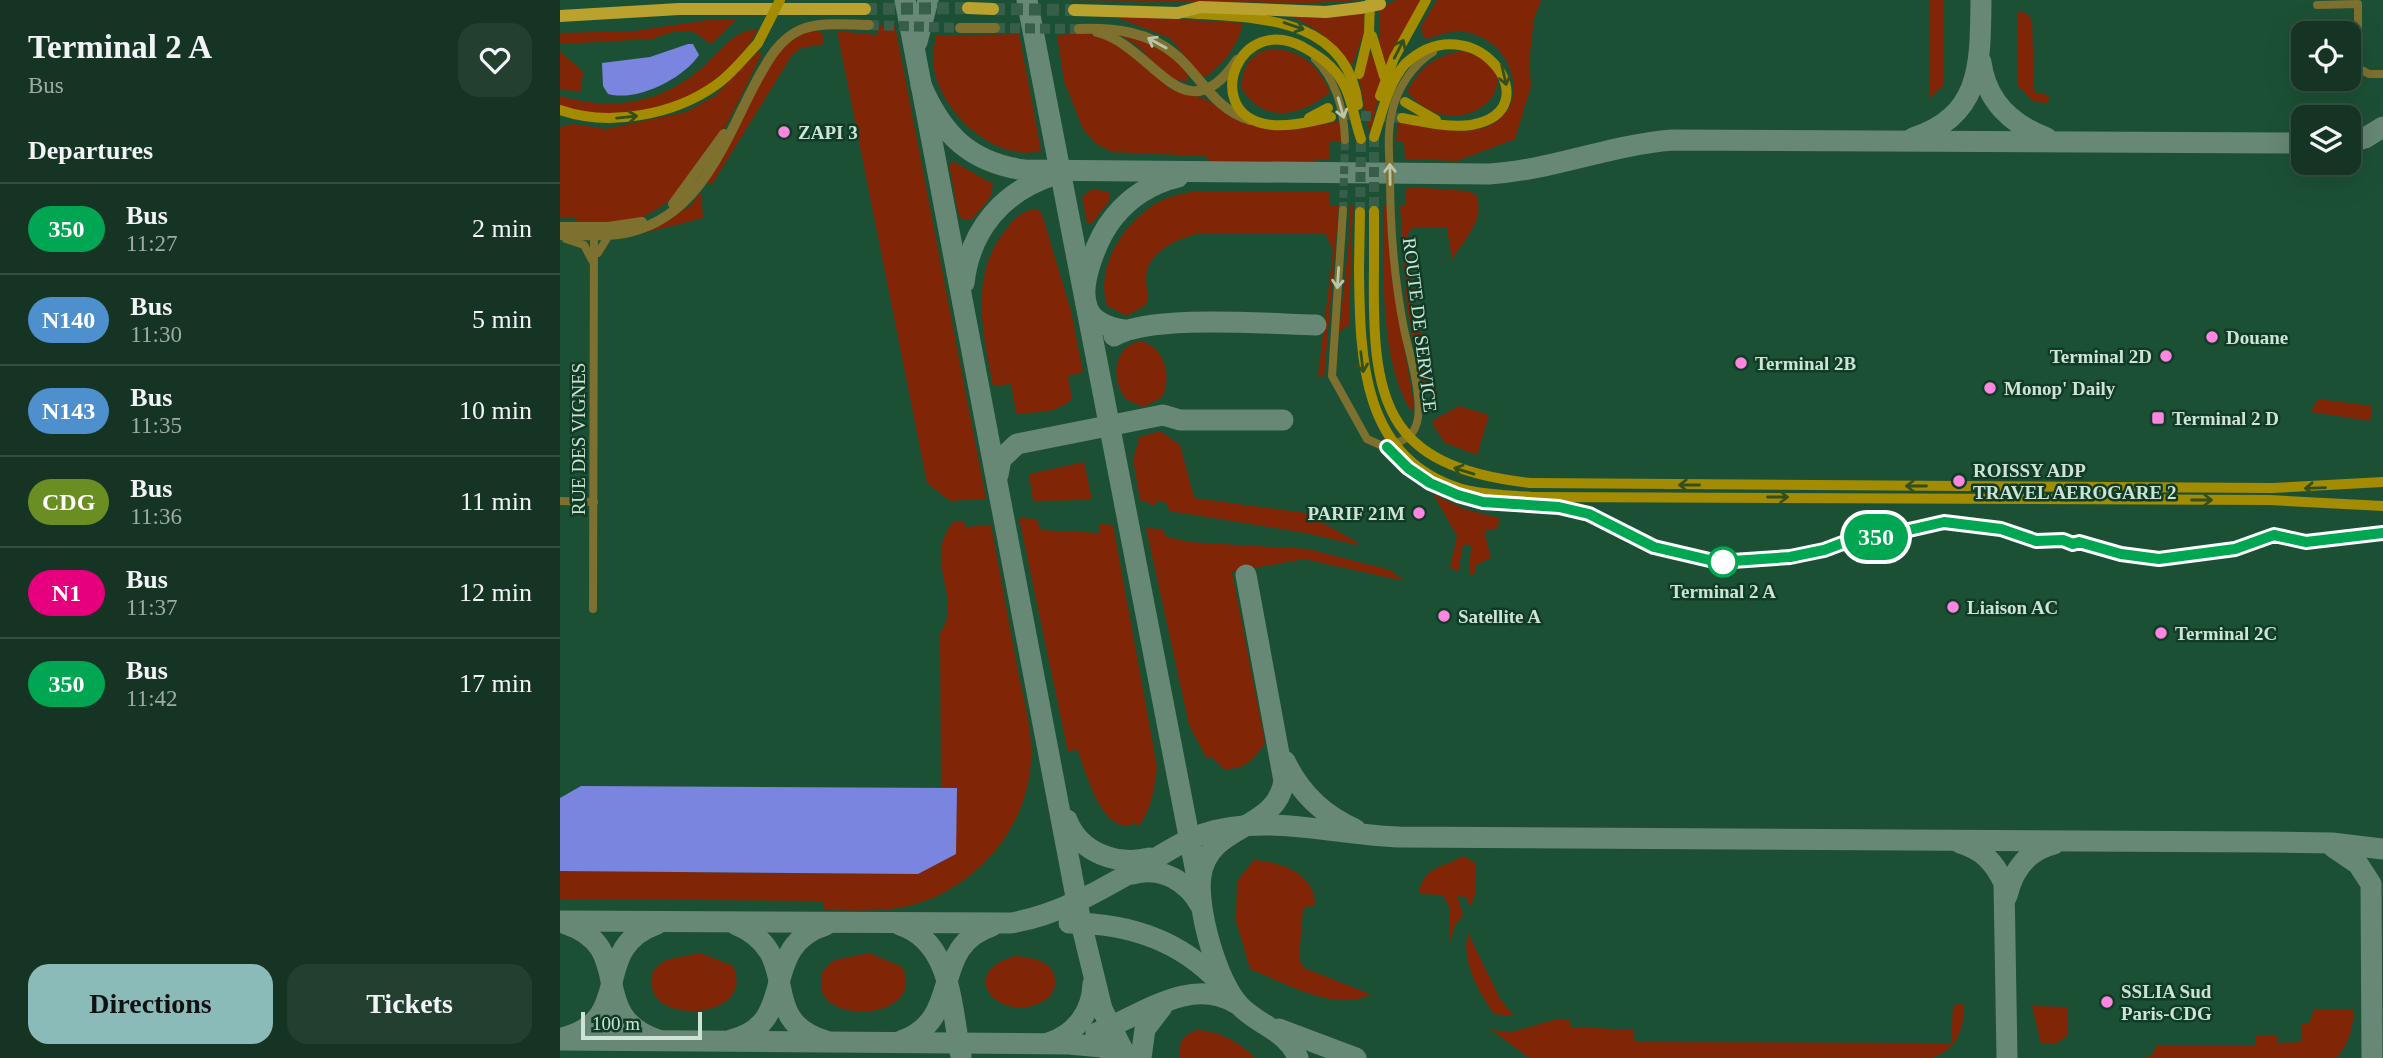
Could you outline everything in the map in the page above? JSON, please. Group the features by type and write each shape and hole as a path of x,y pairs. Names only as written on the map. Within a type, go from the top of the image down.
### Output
{"main road":[{"path":"560,110 619,119 655,113 716,86 758,43 780,0"},
{"path":"1402,118 1468,125 1492,116 1501,104 1506,79 1502,65 1490,50 1474,42 1453,39 1435,42 1416,53 1404,65 1387,96 1374,137 1380,96 1394,58 1426,0"},
{"path":"1178,13 1200,7 1326,12 1374,6"},
{"path":"1359,74 1366,54 1374,6"},
{"path":"1374,6 1373,46 1384,76"},
{"path":"968,8 993,9"},
{"path":"560,16 679,9 865,9"},
{"path":"1074,10 1178,13 1278,21 1306,30 1326,44 1351,78 1357,96 1361,139 1351,98 1342,80 1319,56 1296,44 1266,41 1249,47 1237,60 1232,87 1235,99 1250,118 1261,123 1295,124 1329,113"},
{"path":"1405,102 1420,113 1452,124"},
{"path":"1374,211 1373,331 1383,394 1397,421 1420,447 1448,467 1487,478 1531,483 2258,488 2318,488 2383,482"},
{"path":"1360,212 1359,334 1362,368 1370,399 1384,427 1406,456 1422,468 1461,488 1532,497 2269,500 2383,506"}],"street":[{"path":"2317,5 2358,4 2358,68 2369,74 2383,74"},
{"path":"560,227 610,235 629,232 664,219 688,198 715,163 766,63 784,40 816,25 869,25"},
{"path":"960,28 995,28"},
{"path":"1237,60 1224,80 1205,91 1180,89 1162,78 1127,44 1100,33 1079,29 1127,31 1160,44 1177,55 1205,91 1229,110 1261,123"},
{"name":"ROUTE DE SERVICE","path":"1343,210 1332,376 1367,439 1385,447 1415,431 1418,419 1418,397 1396,289 1390,210 1389,138 1392,111 1400,88 1413,70 1429,54 1453,39"},
{"path":"1296,44 1317,60 1334,85 1345,118 1345,140"},
{"path":"560,236 632,225 660,214 682,195 747,99"},
{"name":"RUE DES VIGNES","path":"593,233 598,253"},
{"name":"RUE DES VIGNES","path":"593,233 593,610"},
{"name":"RUE DES VIGNES","path":"595,268 598,253 610,235"},
{"path":"560,236 584,245 595,268"},
{"path":"560,501 594,502"}],"shaded area":[{"path":"560,0 2383,0 2383,1058 560,1058"},
{"path":"1062,0 1362,0 1310,3"},
{"path":"1396,0 1421,0 1387,67 1379,44 1379,9"},
{"path":"1437,0 1541,0 1534,19 1529,62 1531,86 1515,139 1457,161 1405,159 1404,142 1396,142 1398,120 1445,129 1472,130 1496,121 1510,106 1514,87 1509,66 1497,49 1479,36 1456,32 1429,39 1423,37 1421,26"},
{"path":"1930,0 1944,0 1944,85 1930,98"},
{"path":"1364,12 1363,35 1352,66 1325,36 1290,16"},
{"path":"2018,12 2026,13 2032,20 2034,89 2036,93 2049,95 2048,103 2033,101 2018,86"},
{"path":"1113,16 1243,23 1229,54 1203,78 1170,38"},
{"path":"707,20 736,20 711,44 692,31 673,32 652,39 560,44 560,33 635,31"},
{"path":"878,25 895,26 986,499 950,501 927,483 837,31 877,35"},
{"path":"758,29 742,53 722,74 699,90 673,102 616,114 560,106 560,96 580,101 619,103 656,95 690,77 735,37"},
{"path":"807,32 822,32 824,44 801,48 792,55 712,184 707,183 775,56 785,44"},
{"path":"1115,32 1148,43 1171,56 1187,73 1188,82 1169,78 1138,46"},
{"path":"1086,33 1107,38 1129,49 1170,89 1203,98 1242,121 1259,127 1295,129 1341,121 1343,141 1330,142 1330,159 1215,171 1206,156 1111,152 1094,142 1083,129 1064,81 1057,35"},
{"path":"1019,34 1041,151 1023,153 987,141 971,129 945,98 933,63 936,36"},
{"path":"1269,49 1280,49 1307,60 1320,74 1330,92 1308,107 1296,111 1272,112 1261,108 1242,89 1242,82 1251,59"},
{"path":"560,51 583,72 581,91 560,90"},
{"path":"1462,51 1486,61 1496,75 1496,89 1487,103 1471,113 1451,116 1429,110 1407,92 1429,64 1443,56"},
{"path":"757,52 762,53 726,126 693,175 675,195 654,211 631,221 577,222 576,217 560,217 560,127 574,124 606,129 686,112 715,96"},
{"path":"1371,53 1382,79 1370,136 1359,78 1368,54"},
{"path":"954,162 993,184 990,198 972,219 962,219 958,213 949,164"},
{"path":"1412,187 1467,191 1476,194 1478,204 1476,221 1452,260 1447,228 1414,227 1408,233 1415,312 1438,396 1424,392 1407,309 1400,205 1405,205 1406,189"},
{"path":"1092,189 1109,192 1110,200 1092,223 1087,223 1082,197"},
{"path":"1197,191 1330,192 1329,205 1339,205 1324,377 1318,376 1333,250 1325,233 1188,236 1171,244 1151,261 1147,269 1146,305 1127,316 1107,306 1104,291 1108,262 1114,248 1132,223 1155,204 1170,197"},
{"path":"701,192 703,218 644,233 690,206"},
{"path":"1349,205 1353,205 1349,325 1339,332 1349,241"},
{"path":"1384,206 1387,206 1392,279 1414,404 1412,412 1393,367 1388,340 1384,284"},
{"path":"1034,209 1040,211 1043,218 1071,311 1083,372 1068,376 1072,399 1066,404 1046,411 1016,413 1011,384 993,386 983,326 983,287 993,249 1004,232 1017,218"},
{"path":"1141,341 1156,350 1166,373 1165,390 1161,398 1143,407 1126,399 1116,373 1120,356 1125,349"},
{"path":"2318,399 2372,406 2370,421 2311,412"},
{"path":"1459,406 1489,415 1477,455 1445,443 1433,425 1432,421"},
{"path":"1160,431 1180,445 1194,498 1305,513 1357,542 1357,545 1306,533 1169,511 1167,503 1155,500 1156,506 1140,500 1133,459 1139,440 1137,438"},
{"path":"1084,462 1092,500 1033,501 1029,474"},
{"path":"1433,494 1464,509 1499,518 1498,528 1484,531 1491,558 1476,565 1474,575 1469,574 1471,546 1463,544 1458,572 1450,567 1457,536"},
{"path":"1019,518 1037,519 1040,530 1100,533 1099,524 1113,525 1157,767 1149,806 1138,827 1136,823 1124,825 1114,821 1105,812 1097,800 1077,749 1068,752"},
{"path":"964,521 966,527 991,525 1031,740 1029,777 1022,804 1011,828 995,851 976,870 954,887 930,899 884,910 824,910 823,901 560,899 560,871 918,874 956,788 941,788 940,633 948,607 941,551 944,537 953,522"},
{"path":"1146,528 1162,529 1167,537 1189,542 1308,549 1390,570 1404,581 1304,559 1232,572 1265,743 1248,762 1224,769 1210,756 1207,759 1189,725"},
{"path":"1463,856 1475,863 1475,894 1471,906 1467,901 1468,897 1457,896 1463,915 1455,925 1449,945 1450,908 1443,895 1419,894 1421,885 1430,872"},
{"path":"1254,860 1275,863 1294,871 1309,885 1315,905 1303,908 1299,959 1304,968 1370,994 1357,999 1327,998 1250,969 1236,921 1237,881"},
{"path":"1468,933 1500,999 1514,1016 1494,1014 1482,995 1469,965 1466,944"},
{"path":"700,953 733,966 736,982 733,994 710,1009 694,1011 679,1010 656,997 652,984 653,970 666,960"},
{"path":"869,953 902,967 906,983 902,995 892,1004 864,1012 835,1005 825,997 821,980 823,970 835,960"},
{"path":"1016,956 1042,962 1052,970 1054,988 1045,1000 1029,1007 1013,1007 990,995 986,985 987,974 997,964"},
{"path":"1964,1004 1957,1038 1947,1050 1931,1058 1529,1058 1489,1028 1499,1031 1519,1030 1549,1021 1569,1019 1571,1027 1633,1030 1635,1042 1951,1043 1953,1005"},
{"path":"2032,1006 2068,1007 2068,1035 2057,1043 2041,1044"},
{"path":"2354,1009 2350,1035 2336,1058 2145,1058 2153,1054 2156,1045 2255,1046 2255,1035 2277,1035 2278,1043 2301,1042 2302,1024 2309,1023 2314,1010"},
{"path":"1197,1030 1229,1038 1255,1058 1180,1058 1182,1040"}],"water":[{"path":"693,44 699,55 671,80 632,95 608,94 603,86 602,63 650,57"},
{"path":"581,786 957,788 956,854 918,874 560,871 560,798"}],"taxiway":[{"path":"905,0 1081,923 1102,1009 1127,1058"},
{"path":"917,42 928,0"},
{"path":"1027,0 1200,893"},
{"path":"1913,138 1936,128 1965,101 1978,65 1981,0"},
{"path":"1981,62 1988,89 2003,110 2012,119 2047,138"},
{"path":"921,85 938,118 960,143 988,160 1024,170 1489,174 1535,168 1626,147 1672,140 2291,143"},
{"path":"2361,139 2383,127"},
{"path":"964,283 973,246 992,215 1019,191 1054,175"},
{"path":"1124,330 1103,324 1090,314 1085,299 1085,287 1091,261 1108,225 1127,203 1160,183 1178,177"},
{"path":"1114,336 1131,329 1182,323 1316,325"},
{"path":"998,475 1001,459 1017,444 1163,415 1180,420 1283,420"},
{"path":"1246,575 1284,781 1278,798 1269,810 1216,846 1206,859 1200,890 1210,944 1232,995 1247,1013 1287,1041 1298,1058"},
{"path":"1285,761 1305,793 1314,802 1355,829"},
{"path":"1067,820 1073,831 1090,849 1125,860 1150,858"},
{"path":"560,921 1011,923 1066,906 1196,836 1251,825 1399,837 2266,842 2332,843 2383,849"},
{"path":"1960,843 1987,858 2004,883 2007,1058"},
{"path":"2007,896 2013,878 2023,862 2037,851 2054,844"},
{"path":"2333,847 2358,864 2371,884 2372,1058"},
{"path":"1132,874 1153,872 1172,878 1189,889 1201,906"},
{"path":"1069,923 1111,926 1151,937 1188,955 1220,983"},
{"path":"566,924 588,935 600,949 607,965 615,999 623,1015 636,1029 658,1040"},
{"path":"562,1038 585,1029 599,1016 623,950 636,935 657,924"},
{"path":"735,924 757,937 770,952 791,1018 804,1031 826,1041"},
{"path":"731,1040 752,1031 766,1018 791,950 805,936 826,925"},
{"path":"900,925 917,934 930,946 940,962 947,980 961,1056"},
{"path":"901,1041 921,1031 933,1017 960,950 972,936 992,926"},
{"path":"1048,1043 1066,1034 1080,1021 1089,1004 1093,984"},
{"path":"1096,1033 1165,1001 1183,996 1218,996 1235,1003"},
{"path":"1141,1058 1145,1029 1162,1007"},
{"path":"1279,1029 1356,1058"},
{"path":"560,1040 1069,1044 1102,1047 1123,1058"}],"tunnel":[{"path":"865,9 968,8"},
{"path":"993,9 1074,10"},
{"path":"869,25 960,28"},
{"path":"995,28 1079,29"},
{"path":"1346,115 1402,118"},
{"path":"1374,137 1374,211"},
{"path":"1360,212 1361,139"},
{"path":"1343,210 1345,140"}],"bus line":[{"name":"350","path":"1387,447 1408,468 1430,483 1458,495 1483,502 1572,509 1608,521 1654,547 1718,562 1752,562 1790,557 1824,550 1856,538 1874,538 1913,526 1944,522 2001,529 2036,541 2063,540 2073,544 2079,542 2121,554 2159,559 2235,549 2274,535 2306,542 2383,533"}],"place":[{"name":"ZAPI 3","path":"784,132"},
{"name":"Douane","path":"2212,337"},
{"name":"Terminal 2D","path":"2166,356"},
{"name":"Terminal 2B","path":"1741,363"},
{"name":"Monop' Daily","path":"1990,388"},
{"name":"Terminal 2 D","path":"2158,418"},
{"name":"ROISSY ADP TRAVEL AEROGARE 2","path":"1959,481"},
{"name":"PARIF 21M","path":"1419,513"},
{"name":"Terminal 2 A","path":"1723,562"},
{"name":"Liaison AC","path":"1953,607"},
{"name":"Satellite A","path":"1444,616"},
{"name":"Terminal 2C","path":"2161,633"},
{"name":"SSLIA Sud Paris-CDG","path":"2107,1002"}]}
